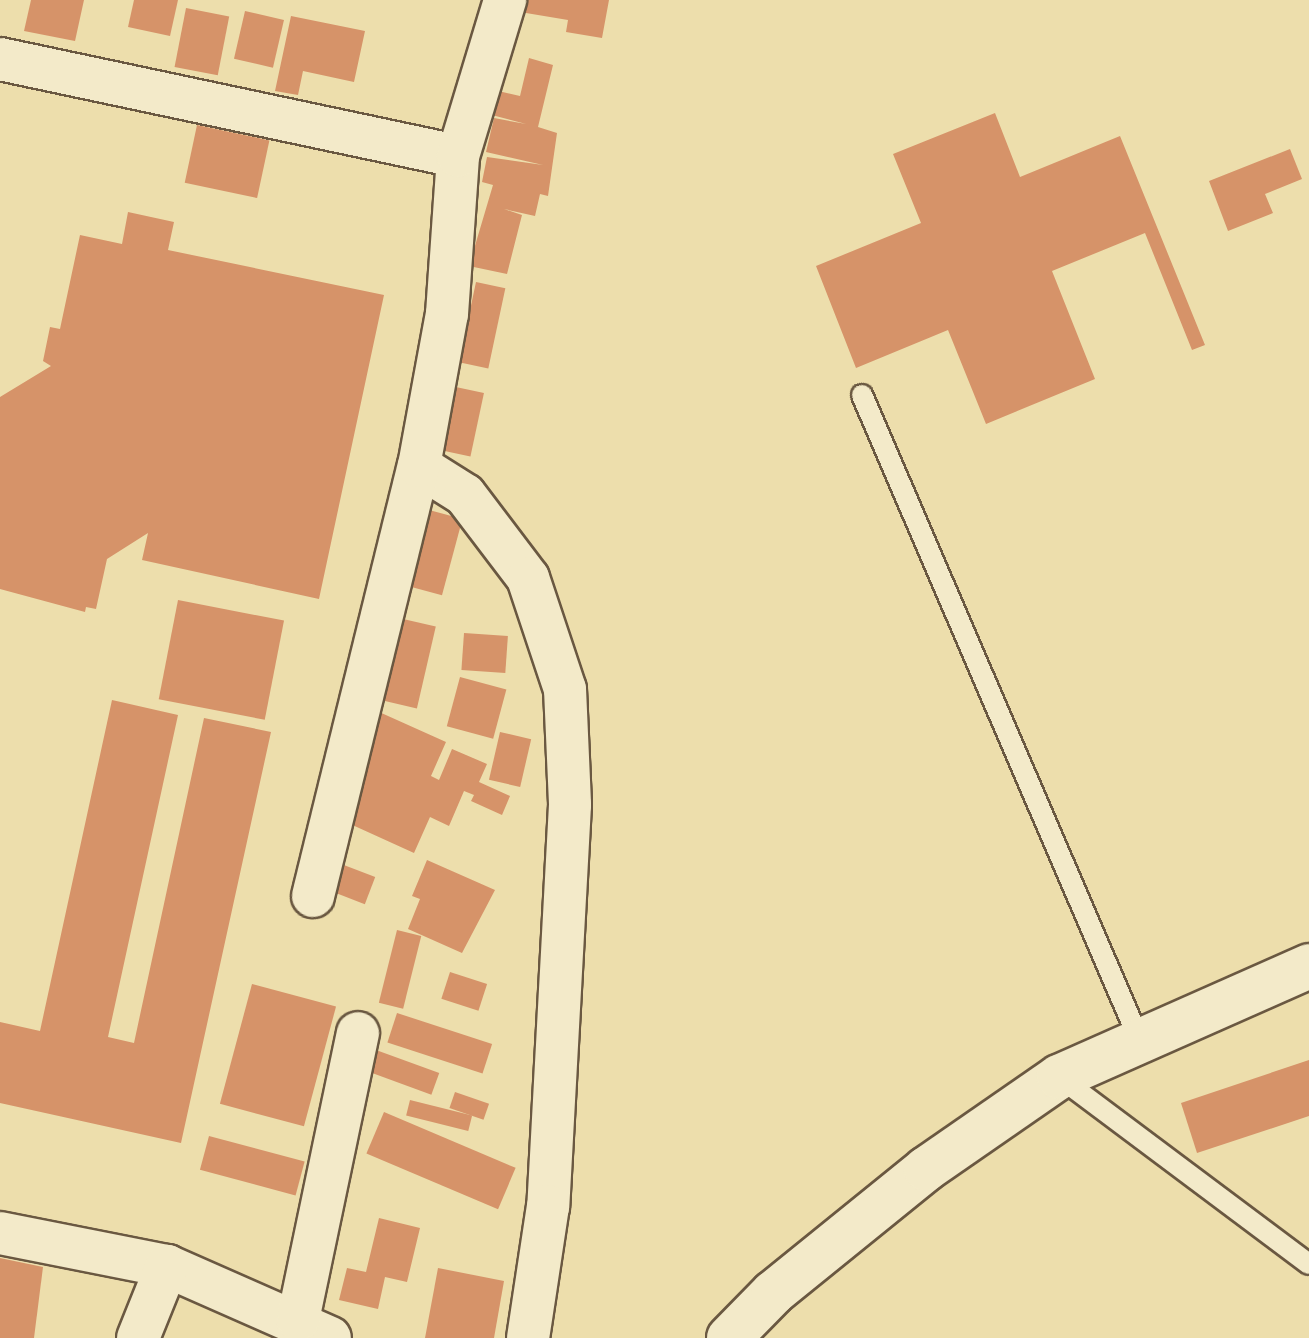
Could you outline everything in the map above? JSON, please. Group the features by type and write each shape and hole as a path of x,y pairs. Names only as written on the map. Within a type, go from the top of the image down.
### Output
{"main road":[{"path":"729,1338 773,1293 926,1169 1073,1085 1309,966"},
{"path":"1143,1049 1309,992"},
{"path":"765,1338 944,1187 1073,1085"}],"street":[{"path":"313,896 419,466 447,314 458,156 505,0"},
{"path":"0,59 458,156"},
{"path":"419,466 465,495 528,578 565,689 570,805 548,1206 528,1338"},
{"path":"0,1233 167,1266 314,1329 358,1033"},
{"path":"138,1338 167,1266"}],"lane":[{"path":"862,395 1143,1049"},
{"path":"1073,1085 1309,1264"}],"building":[{"path":"31,0 84,0 75,41 24,31"},
{"path":"134,0 178,0 170,36 128,27"},
{"path":"522,0 609,0 602,38 566,32 568,20 520,12"},
{"path":"186,8 229,16 218,75 175,67"},
{"path":"245,11 284,20 273,68 234,59"},
{"path":"291,16 365,31 354,82 303,71 298,95 275,91"},
{"path":"529,58 553,65 538,127 557,133 548,196 540,194 535,216 504,209 522,215 507,274 469,266 493,185 482,182 487,157 543,165 486,152 494,118 526,124 488,114 494,90 520,96"},
{"path":"995,113 1020,177 1120,136 1205,345 1192,350 1145,233 1052,271 1095,379 986,424 948,330 856,368 816,266 921,223 893,154"},
{"path":"197,125 269,140 257,198 185,183"},
{"path":"1290,149 1302,179 1265,194 1273,213 1228,231 1209,181"},
{"path":"128,212 174,222 168,250 384,295 319,599 142,560 148,533 107,559 96,609 86,607 85,612 0,589 0,397 51,366 43,361 50,327 60,329 80,235 122,244"},
{"path":"476,282 505,288 488,368 459,362"},
{"path":"437,383 484,393 470,457 423,447"},
{"path":"418,507 462,519 442,595 398,583"},
{"path":"178,600 284,621 265,720 159,699"},
{"path":"390,616 436,627 417,708 371,698"},
{"path":"464,633 508,636 505,673 461,670"},
{"path":"460,677 506,689 493,739 447,726"},
{"path":"112,700 178,715 108,1037 134,1043 204,718 271,732 181,1143 0,1103 0,1022 40,1031"},
{"path":"368,707 446,742 431,776 439,780 452,749 487,764 479,782 510,796 502,815 471,801 474,795 464,791 449,826 430,817 414,853 337,818"},
{"path":"500,732 531,739 520,787 489,780"},
{"path":"427,860 495,890 462,953 408,929 420,899 412,896"},
{"path":"336,862 375,877 365,904 326,889"},
{"path":"397,930 421,936 403,1009 379,1003"},
{"path":"450,972 487,984 478,1011 441,999"},
{"path":"252,984 336,1007 304,1126 220,1104"},
{"path":"397,1013 492,1044 483,1073 387,1042"},
{"path":"365,1046 439,1073 431,1095 357,1068"},
{"path":"1309,1060 1309,1116 1197,1153 1181,1103"},
{"path":"455,1092 489,1104 484,1120 449,1108"},
{"path":"410,1100 472,1115 468,1131 406,1116"},
{"path":"384,1112 516,1168 498,1209 366,1153"},
{"path":"209,1136 305,1162 296,1195 200,1170"},
{"path":"379,1218 420,1228 407,1282 385,1277 378,1309 339,1300 347,1268 366,1272"},
{"path":"0,1258 43,1267 34,1338 0,1338"},
{"path":"438,1268 504,1281 494,1338 425,1338"}]}
